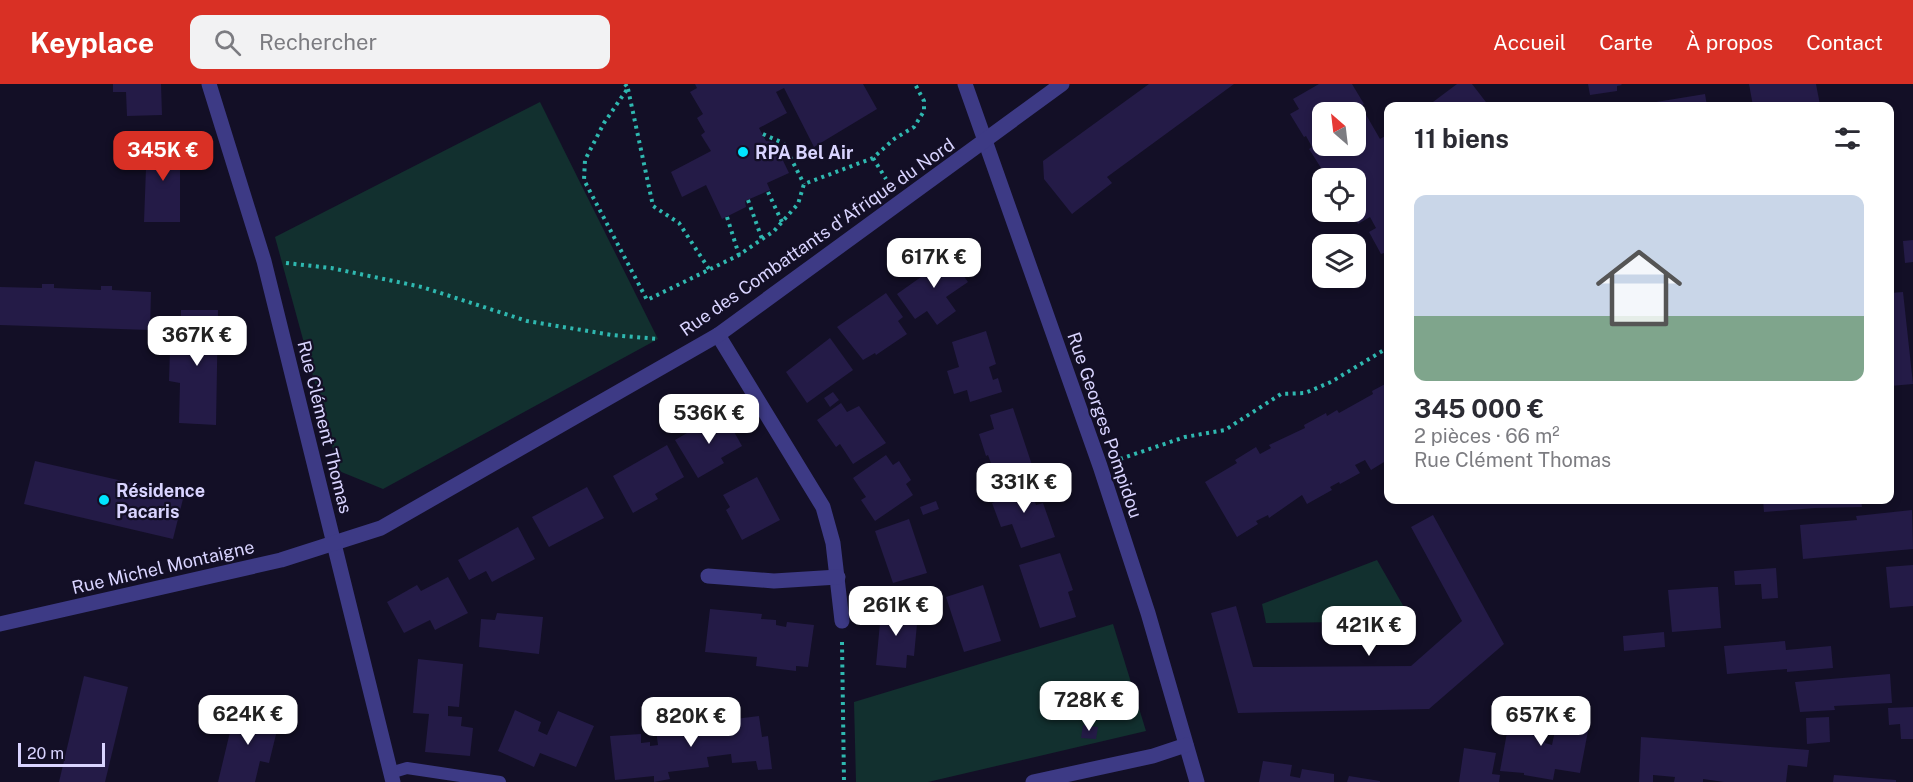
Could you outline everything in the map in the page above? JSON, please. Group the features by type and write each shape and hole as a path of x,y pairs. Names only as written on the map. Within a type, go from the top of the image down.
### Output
{"street":[{"name":"Rue Clément Thomas","path":"209,84 264,261 391,777"},
{"name":"Rue Georges Pompidou","path":"965,84 1100,466 1148,613 1197,782"},
{"name":"Rue des Combattants d'Afrique du Nord","path":"334,544 381,528 718,335 1062,84"},
{"path":"718,335 823,507 833,543 842,621"},
{"name":"Rue Michel Montaigne","path":"0,624 281,560 334,544"},
{"path":"708,576 774,581 838,577"},
{"path":"1033,782 1153,756 1186,745"}],"lane":[{"path":"391,777 407,768 500,782"}],"path":[{"path":"804,184 873,158 894,139 915,127 924,111 924,101 915,84"},
{"path":"627,86 585,160 584,180 647,300 739,255 774,231 798,204 804,184 783,143 763,134"},
{"path":"627,86 653,206 679,223 710,269"},
{"path":"873,158 886,179"},
{"path":"768,192 782,222"},
{"path":"748,200 762,238"},
{"path":"727,217 739,255"},
{"path":"264,261 331,268 422,287 527,321 612,335 658,339"},
{"path":"1100,466 1185,437 1225,430 1281,394 1305,393 1331,382 1384,350"},
{"path":"842,621 844,782"}],"green space":[{"path":"540,102 658,339 383,489 339,471 275,237"},
{"path":"1377,560 1412,621 1266,623 1262,604"},
{"path":"1113,624 1146,731 928,782 856,782 854,702"}],"building":[{"path":"113,84 161,84 162,115 127,116 126,92 113,92"},
{"name":"RPA Bel Air","path":"695,84 863,84 877,109 814,147 784,88 776,92 787,113 759,128 766,141 774,142 789,173 767,183 770,190 745,201 746,207 722,219 706,185 682,197 671,172 711,151 701,135 705,132 697,118 703,114 690,92 697,88"},
{"path":"1149,84 1234,84 1107,177 1112,183 1072,214 1044,179 1043,161"},
{"path":"1319,84 1352,84 1363,102 1312,102 1312,147 1290,114 1299,109 1293,99"},
{"path":"1457,84 1472,84 1486,102 1433,102"},
{"path":"1588,84 1622,85 1617,86 1617,91 1590,95"},
{"path":"1749,84 1816,84 1819,102 1752,102"},
{"path":"1705,94 1706,102 1656,102"},
{"path":"1366,115 1380,139 1384,137 1384,253 1381,254 1369,232 1376,228 1370,217 1366,219 1366,168 1321,168 1313,156 1366,156"},
{"path":"147,141 180,141 180,222 144,222"},
{"path":"1913,240 1913,262 1905,263 1903,241"},
{"path":"946,251 968,282 946,297 956,311 937,325 927,311 915,319 897,294 921,277 917,270"},
{"path":"42,284 54,284 54,288 101,290 101,286 112,286 112,290 151,292 150,330 0,325 0,287 42,288"},
{"path":"1903,292 1913,384 1894,386 1894,293"},
{"path":"886,293 903,317 898,321 907,334 876,355 875,353 863,360 837,327"},
{"path":"181,310 218,310 216,425 179,423 180,383 169,381 170,350 180,350"},
{"path":"986,331 996,364 989,367 993,380 998,378 1002,392 970,402 967,390 954,394 947,371 959,367 952,342"},
{"path":"830,338 853,370 807,403 786,372"},
{"path":"1384,385 1384,462 1371,470 1365,460 1355,465 1360,473 1330,487 1332,490 1307,504 1302,495 1269,518 1268,515 1256,521 1258,524 1237,537 1205,482 1237,463 1235,460 1256,447 1260,454 1271,448 1269,445 1305,428 1304,425 1326,413 1327,416 1337,410 1339,413 1373,394 1372,391"},
{"path":"833,392 839,400 830,407 824,398"},
{"path":"841,403 847,412 859,406 886,443 853,464 840,444 836,447 817,420"},
{"path":"1013,408 1033,468 997,480 979,434 994,429 990,415"},
{"path":"723,412 742,446 721,458 724,463 698,478 675,440"},
{"path":"667,445 684,477 655,494 658,499 633,513 613,476"},
{"path":"886,455 893,465 899,461 911,480 906,484 913,495 875,521 861,500 866,497 853,478"},
{"name":"Résidence Pacaris","path":"35,461 184,495 173,539 24,504"},
{"path":"757,477 780,520 742,540 726,510 730,507 723,495"},
{"path":"1034,477 1038,489 1032,492 1036,505 1043,503 1055,537 1021,548 1012,524 1001,527 992,503 1006,498 1002,488"},
{"path":"587,487 604,518 549,547 532,517"},
{"path":"936,501 939,509 923,515 920,507"},
{"path":"1763,504 1862,504 1862,507 1815,508 1764,512"},
{"path":"1912,510 1913,549 1803,559 1800,525 1857,520 1856,516"},
{"path":"1433,515 1504,644 1429,709 1238,713 1211,613 1236,606 1253,667 1411,666 1462,621 1411,527"},
{"path":"909,519 927,573 893,583 875,531"},
{"path":"518,527 535,559 492,582 486,571 469,580 458,560"},
{"path":"1060,553 1073,590 1068,592 1076,617 1040,628 1019,565"},
{"path":"1913,565 1913,606 1890,608 1886,567"},
{"path":"1776,568 1778,598 1762,599 1761,584 1735,585 1734,571"},
{"path":"448,577 468,613 435,630 430,620 404,633 387,602 417,585 421,591"},
{"path":"983,585 1001,641 964,652 946,597"},
{"path":"1718,587 1721,628 1672,632 1668,590"},
{"path":"710,609 762,614 761,619 776,620 776,625 786,627 787,622 814,625 808,667 796,666 796,671 756,666 757,657 705,652"},
{"path":"878,609 918,613 914,656 907,655 906,668 876,665 880,623 876,623"},
{"path":"497,613 543,617 539,654 479,647 481,619 495,620"},
{"path":"1664,632 1665,647 1624,651 1623,636"},
{"path":"1785,641 1786,650 1831,646 1833,668 1727,674 1724,646"},
{"path":"418,659 463,664 459,707 448,706 448,716 462,717 461,726 473,728 470,756 425,752 429,714 413,713"},
{"path":"1890,674 1892,703 1834,706 1835,710 1800,712 1795,682"},
{"path":"84,676 128,687 105,782 59,782"},
{"path":"1512,705 1537,709 1535,721 1548,723 1545,743 1552,745 1556,726 1588,731 1580,773 1555,769 1553,780 1524,775 1524,773 1500,771"},
{"path":"236,707 280,718 269,763 260,761 255,782 218,782"},
{"path":"1913,707 1913,739 1901,739 1900,724 1889,725 1888,708"},
{"path":"515,710 541,722 538,731 547,735 558,711 594,726 576,767 540,753 534,767 498,751"},
{"path":"726,712 727,720 759,716 762,737 768,736 772,769 758,770 756,761 732,763 731,754 707,757 709,767 668,772 670,779 654,782 654,776 615,780 610,736 641,734 641,743 650,742 650,746 658,745 656,730 689,726 690,736 696,736 694,716"},
{"path":"1829,717 1830,742 1807,744 1806,718"},
{"path":"1083,725 1098,727 1096,739 1081,738"},
{"path":"1641,737 1809,750 1807,767 1788,765 1786,782 1724,782 1703,779 1703,782 1674,782 1675,777 1653,775 1653,782 1639,782"},
{"path":"1464,748 1496,753 1492,774 1500,775 1499,782 1459,782"},
{"path":"1263,761 1292,765 1290,776 1300,778 1302,769 1334,774 1334,782 1259,782"},
{"path":"1834,775 1896,780 1896,782 1833,782"},
{"path":"1349,776 1380,781 1380,782 1347,782"}],"place":[{"name":"RPA Bel Air","path":"743,152"},
{"name":"Résidence Pacaris","path":"104,500"}]}
